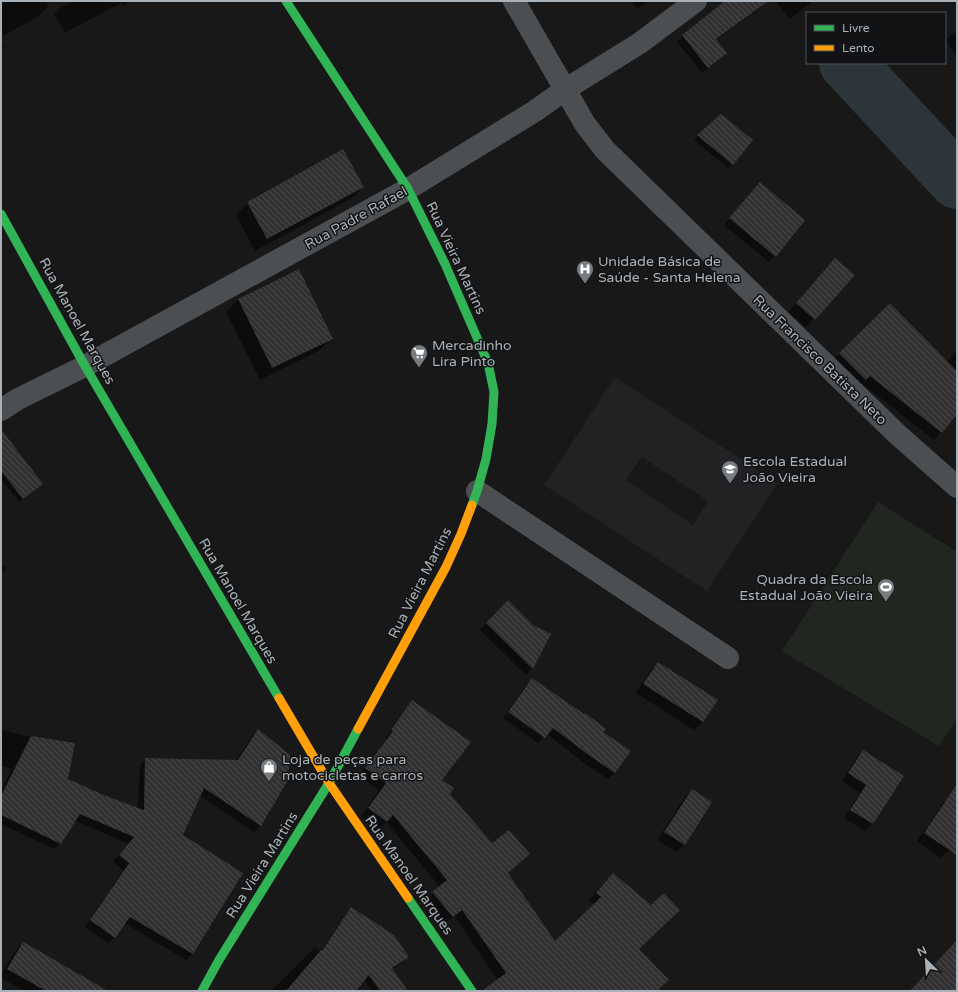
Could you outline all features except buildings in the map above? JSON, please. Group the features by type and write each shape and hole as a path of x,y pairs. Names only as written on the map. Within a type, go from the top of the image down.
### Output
{"main road":[{"name":"Rua Vieira Martins","path":"202,991 219,960 329,783 446,568 462,534 476,491 486,459 492,424 494,392 488,363 445,264 408,189 286,1"},
{"name":"Rua Manoel Marques","path":"1,214 85,366 329,783 472,991"}],"street":[{"name":"Rua Francisco Batista Neto","path":"514,1 585,124 605,150 897,434 957,487"},
{"name":"Rua Padre Rafael","path":"1,410 85,366 408,189 528,115 566,89 640,43 696,1"},
{"path":"476,491 728,658"}],"shaded area":[{"name":"Escola Estadual João Vieira","path":"615,377 778,483 707,591 544,485","holes":["642,457 708,501 693,525 626,480"]},
{"name":"Quadra da Escola Estadual João Vieira","path":"878,502 957,552 957,719 939,746 782,651"}],"waterway":[{"path":"848,64 957,181"}],"traffic: fast":[{"path":"286,1 408,189 445,264 488,363 494,392 492,424 486,459 472,505"},
{"path":"1,214 85,366 279,698"},
{"path":"202,991 219,960 329,783 358,729"},
{"path":"408,898 472,991"}],"traffic: slow":[{"path":"358,729 446,567 472,505"},
{"path":"279,698 329,783 408,898"}],"place":[{"name":"Unidade Básica de Saúde - Santa Helena","path":"585,284"},
{"name":"Mercadinho Lira Pinto","path":"419,368"},
{"name":"Escola Estadual João Vieira","path":"730,484"},
{"name":"Quadra da Escola Estadual João Vieira","path":"886,602"},
{"name":"Loja de peças para motocicletas e carros","path":"269,782"}]}
